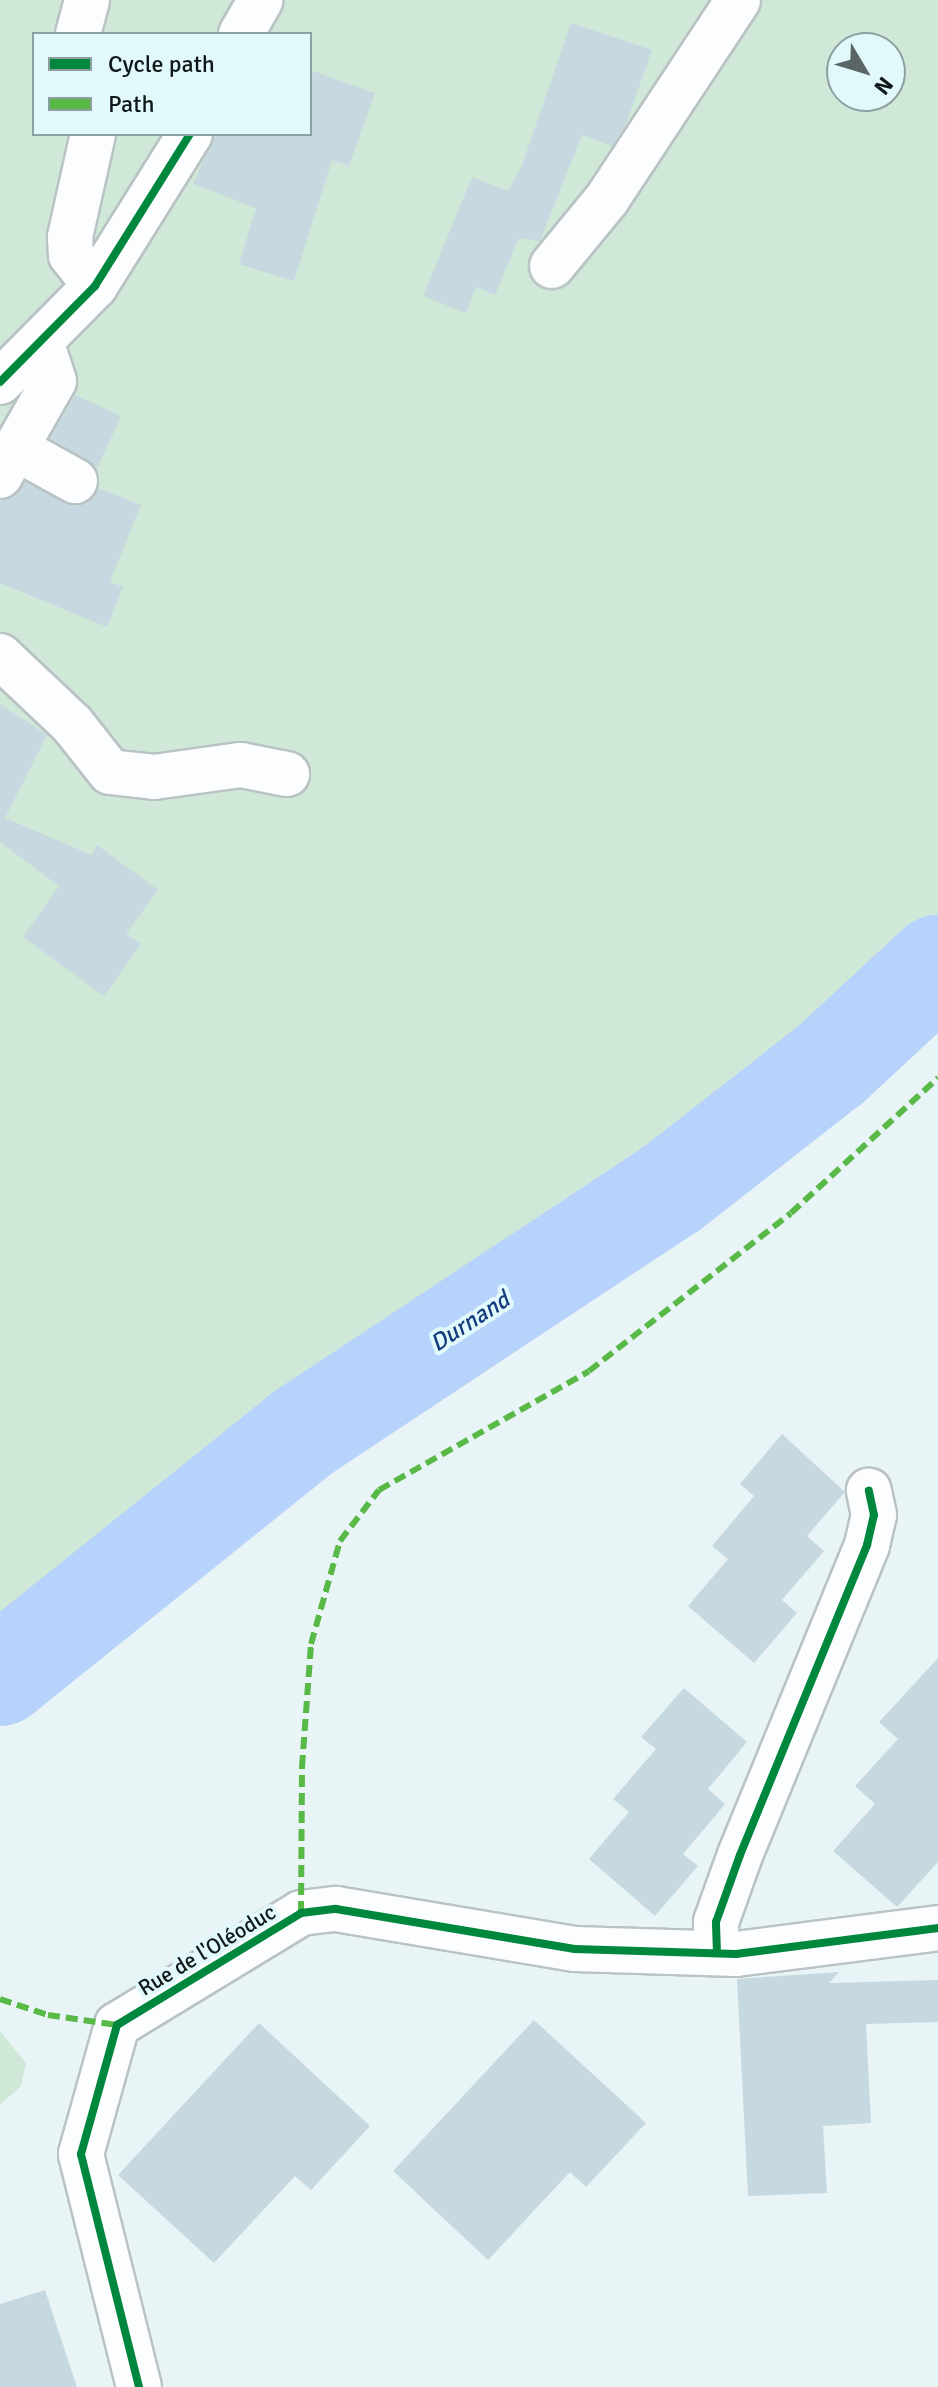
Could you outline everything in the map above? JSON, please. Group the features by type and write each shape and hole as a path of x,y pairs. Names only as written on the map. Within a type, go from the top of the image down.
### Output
{"street":[{"path":"79,32 87,0"},
{"path":"242,32 261,0"},
{"path":"552,266 607,199 738,0"},
{"path":"93,136 70,237 71,255 95,286"},
{"path":"0,382 42,343 95,286 189,136"},
{"path":"42,343 54,381 9,463 75,481"},
{"path":"0,656 72,724 110,772 144,777 241,765 287,774"},
{"path":"726,1954 716,1922 740,1855 867,1545 874,1515 869,1491"},
{"name":"Rue de l'Oléoduc","path":"139,2387 81,2154 117,2025 301,1913 336,1909 575,1949 726,1954 938,1928"}],"green space":[{"path":"0,0 938,0 938,958 868,1043 476,1356 322,1410 0,1693"},
{"path":"0,2031 26,2063 21,2086 0,2105"}],"building":[{"path":"571,23 652,50 626,124 612,146 582,135 540,241 519,238 495,295 476,287 466,313 423,296 472,177 508,191 521,168"},
{"path":"312,71 375,93 349,166 332,160 294,281 239,264 256,208 193,184 214,136 312,136"},
{"path":"75,395 121,416 97,469 50,439"},
{"path":"25,482 75,506 88,502 98,488 141,505 110,582 123,587 107,627 0,583 0,501 13,497"},
{"path":"0,704 47,735 5,818 92,855 97,845 158,890 126,934 141,944 104,996 23,937 59,886 0,842"},
{"path":"782,1434 845,1492 807,1536 824,1551 782,1600 797,1613 754,1663 688,1606 728,1559 712,1546 754,1496 740,1484"},
{"path":"938,1658 938,1862 897,1907 833,1851 875,1804 855,1786 898,1739 879,1722"},
{"path":"684,1688 747,1742 708,1789 725,1804 683,1854 698,1866 655,1916 589,1859 629,1812 613,1799 656,1749 641,1737"},
{"path":"839,1972 829,1983 938,1980 938,2022 866,2024 871,2123 823,2126 827,2193 748,2196 737,1979"},
{"path":"534,2020 646,2123 586,2187 570,2172 488,2260 393,2171"},
{"path":"259,2023 370,2126 311,2190 295,2176 214,2263 118,2175"},
{"path":"45,2290 77,2387 0,2387 0,2304"}],"waterway":[{"name":"Durnand","path":"0,1676 305,1431 671,1189 831,1064 938,965"}],"marked path":[{"path":"301,1913 302,1767 311,1644 340,1541 379,1490 589,1371 791,1213 938,1078"},
{"path":"0,1999 48,2015 117,2025"}],"cycle path":[{"path":"0,382 95,286 189,136"},
{"path":"717,1953 716,1922 740,1855 867,1545 874,1515 869,1491"},
{"path":"139,2387 81,2154 117,2025 301,1913 336,1909 575,1949 736,1954 938,1928"}]}
